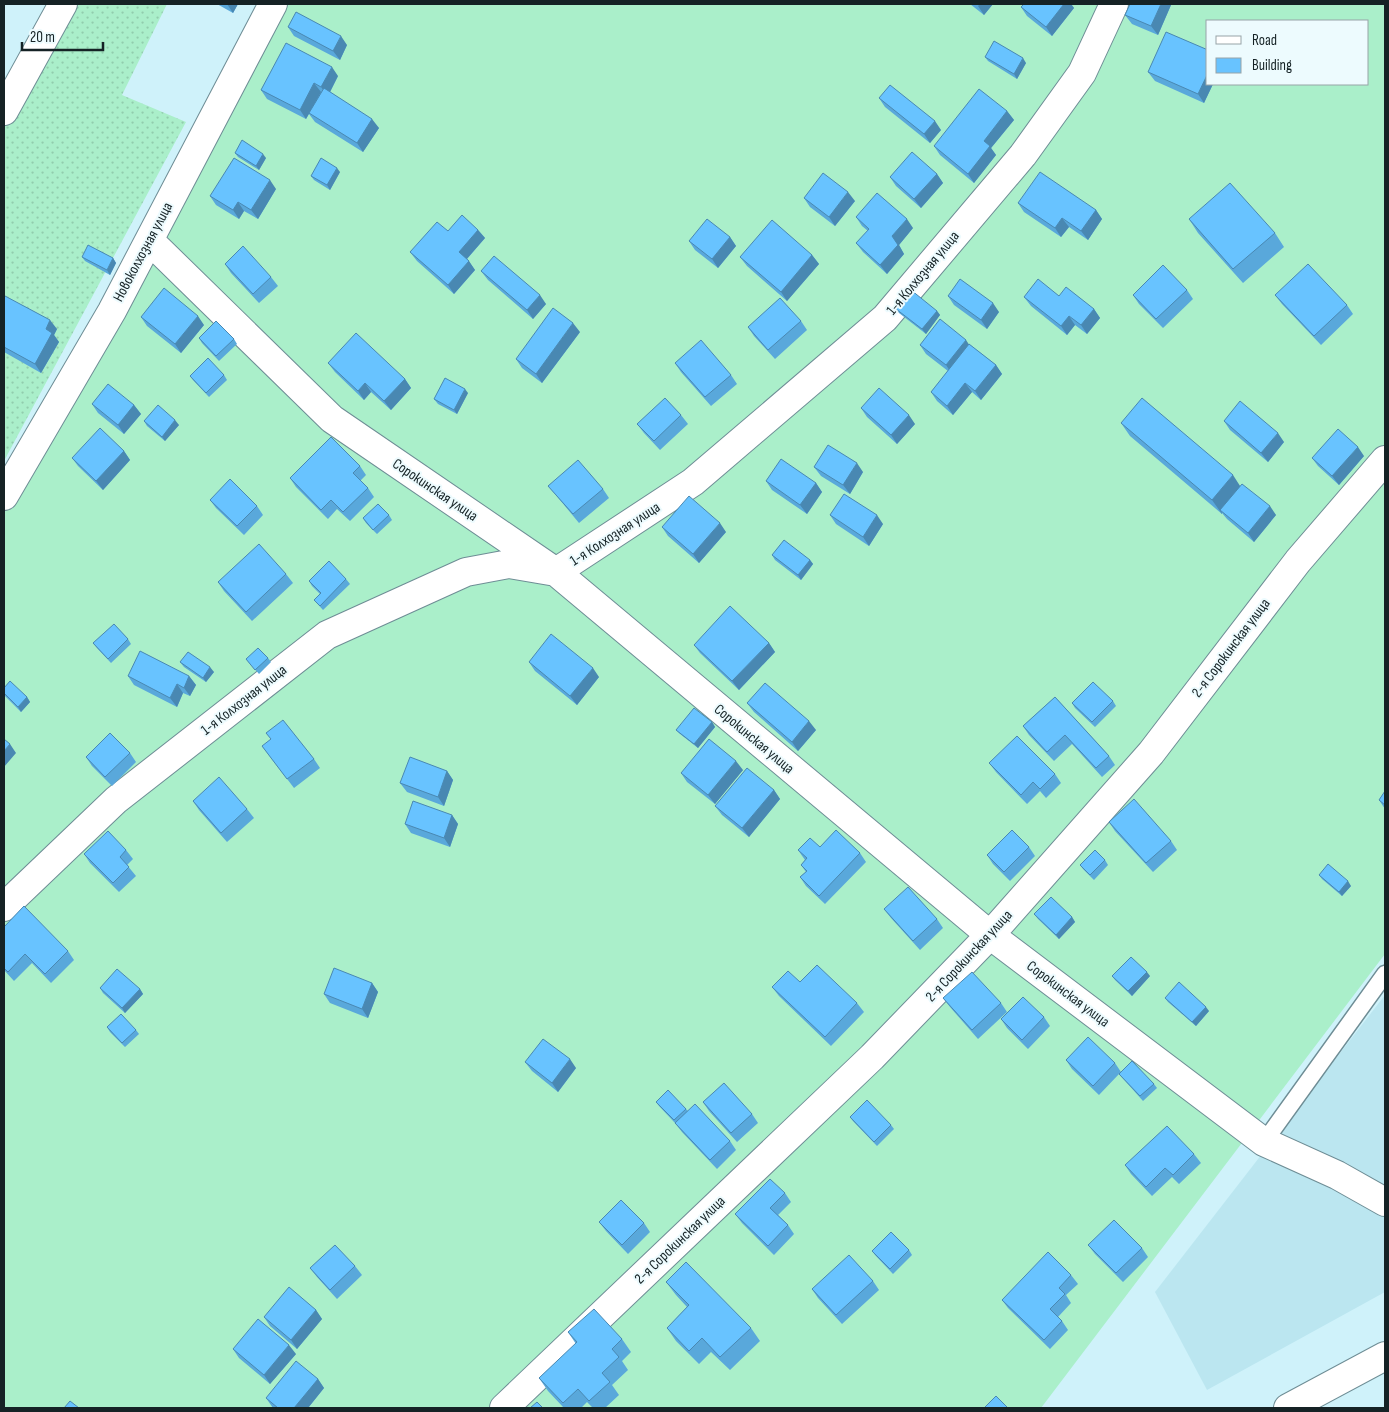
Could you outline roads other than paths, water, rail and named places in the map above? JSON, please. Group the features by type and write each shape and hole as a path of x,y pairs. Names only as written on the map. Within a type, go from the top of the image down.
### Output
{"street":[{"path":"4,111 63,4"},
{"name":"Новоколхозная улица","path":"4,496 96,339 150,241 273,4"},
{"name":"1-я Колхозная улица","path":"4,906 116,800 327,635 466,572 509,564 556,572 693,482 885,318 1023,155 1082,73 1114,4"},
{"name":"Сорокинская улица","path":"150,241 332,419 556,572 990,935 1264,1142 1337,1175 1385,1202"},
{"name":"2-я Сорокинская улица","path":"504,1408 872,1057 990,935 1151,753 1298,561 1385,460"},
{"path":"1288,1408 1385,1356"}],"lane":[{"path":"1264,1142 1385,974"}]}
